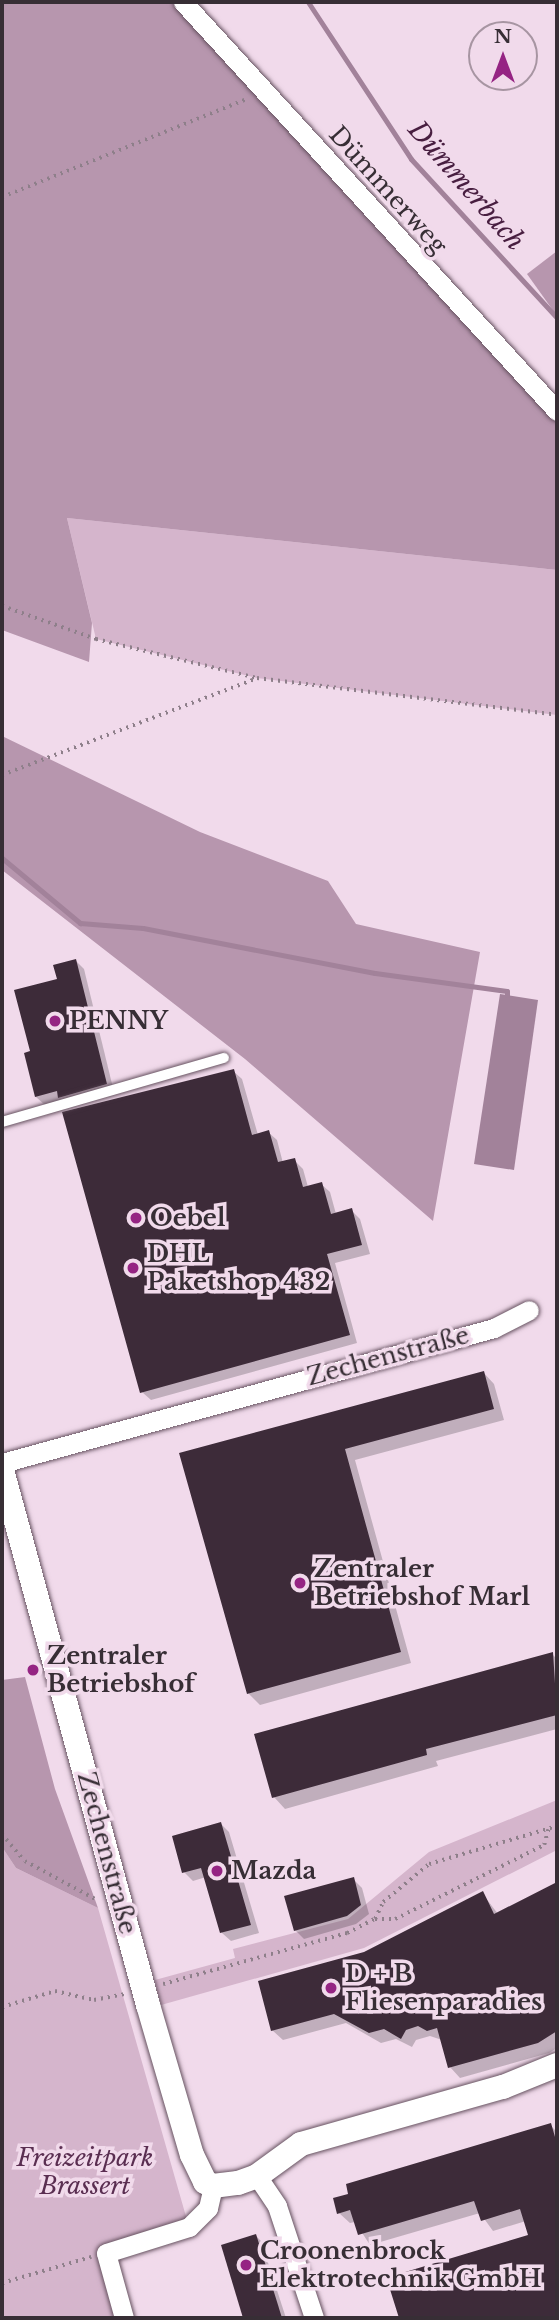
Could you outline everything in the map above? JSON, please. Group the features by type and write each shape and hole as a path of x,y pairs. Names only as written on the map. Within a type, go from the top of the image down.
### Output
{"street":[{"name":"Dümmerweg","path":"183,2 557,411"},
{"name":"Zechenstraße","path":"2,1463 494,1328 529,1310"},
{"name":"Zechenstraße","path":"2,1470 134,1991 192,2155 205,2182 213,2186"},
{"path":"124,2318 106,2253 189,2227 208,2208 213,2186 257,2176 301,2144 503,2087 557,2065"},
{"path":"257,2176 277,2206 314,2316"}],"lane":[{"path":"2,1122 223,1058"}],"path":[{"path":"2,197 266,92"},
{"path":"2,606 96,639 257,678 557,715"},
{"path":"2,775 257,678"},
{"path":"375,1919 383,1902 429,1864 557,1826"},
{"path":"2,2007 55,1991 94,2000 347,1933 375,1919 395,1919 544,1845 548,1829"},
{"path":"2,1834 25,1861 101,1903"},
{"path":"2,2283 106,2253"}],"green space":[{"path":"67,518 557,570 557,715 257,678 96,639"},
{"path":"557,1800 557,1850 364,1948 161,2005 155,1980 235,1958 233,1949 348,1919 429,1852"},
{"name":"Freizeitpark Brassert","path":"2,1847 16,1868 98,1908 189,2227 106,2253 124,2318 2,2318"}],"shaded area":[{"path":"2,2 176,2 557,423 557,570 67,518 92,623 89,662 2,630"},
{"path":"557,251 557,316 527,274"},
{"path":"2,736 200,832 328,881 356,924 480,952 433,1221 245,1059 2,870"},
{"path":"500,994 538,1000 514,1170 474,1164"},
{"path":"25,1677 55,1789 98,1908 16,1868 2,1847 2,1680"}],"building":[{"name":"PENNY","path":"76,959 107,1084 58,1098 57,1091 35,1097 24,1053 30,1051 14,990 57,979 53,965"},
{"path":"234,1069 252,1135 269,1130 278,1162 295,1158 303,1187 322,1182 331,1214 352,1208 362,1245 327,1254 350,1335 140,1393 62,1112"},
{"path":"484,1371 494,1409 345,1449 401,1652 247,1694 179,1453"},
{"path":"553,1652 557,1715 426,1749 427,1755 272,1798 254,1734"},
{"path":"221,1822 251,1925 220,1933 201,1868 182,1873 172,1836"},
{"path":"354,1877 361,1905 347,1916 294,1931 284,1896"},
{"path":"557,1882 557,2031 538,2043 448,2068 437,2028 427,2031 418,2026 406,2030 401,2039 384,2029 369,2033 334,2014 271,2031 258,1981 364,1952 483,1891 494,1914"},
{"path":"551,2123 557,2144 557,2318 399,2318 388,2283 392,2276 528,2235 520,2209 481,2221 474,2201 358,2235 350,2210 337,2214 333,2198 348,2194 346,2184"},
{"path":"256,2234 282,2318 243,2318 221,2245"}],"waterway":[{"name":"Dümmerbach","path":"308,2 411,159 557,318"},
{"path":"2,858 80,923 143,928 375,973 507,991 507,995"}],"place":[{"name":"PENNY","path":"55,1021"},
{"name":"Oebel","path":"136,1218"},
{"name":"DHL Paketshop 432","path":"133,1268"},
{"name":"Zentraler Betriebshof Marl","path":"300,1583"},
{"name":"Zentraler Betriebshof","path":"33,1670"},
{"name":"Mazda","path":"217,1871"},
{"name":"D + B Fliesenparadies","path":"331,1988"},
{"name":"Croonenbrock Elektrotechnik GmbH","path":"246,2265"}]}
